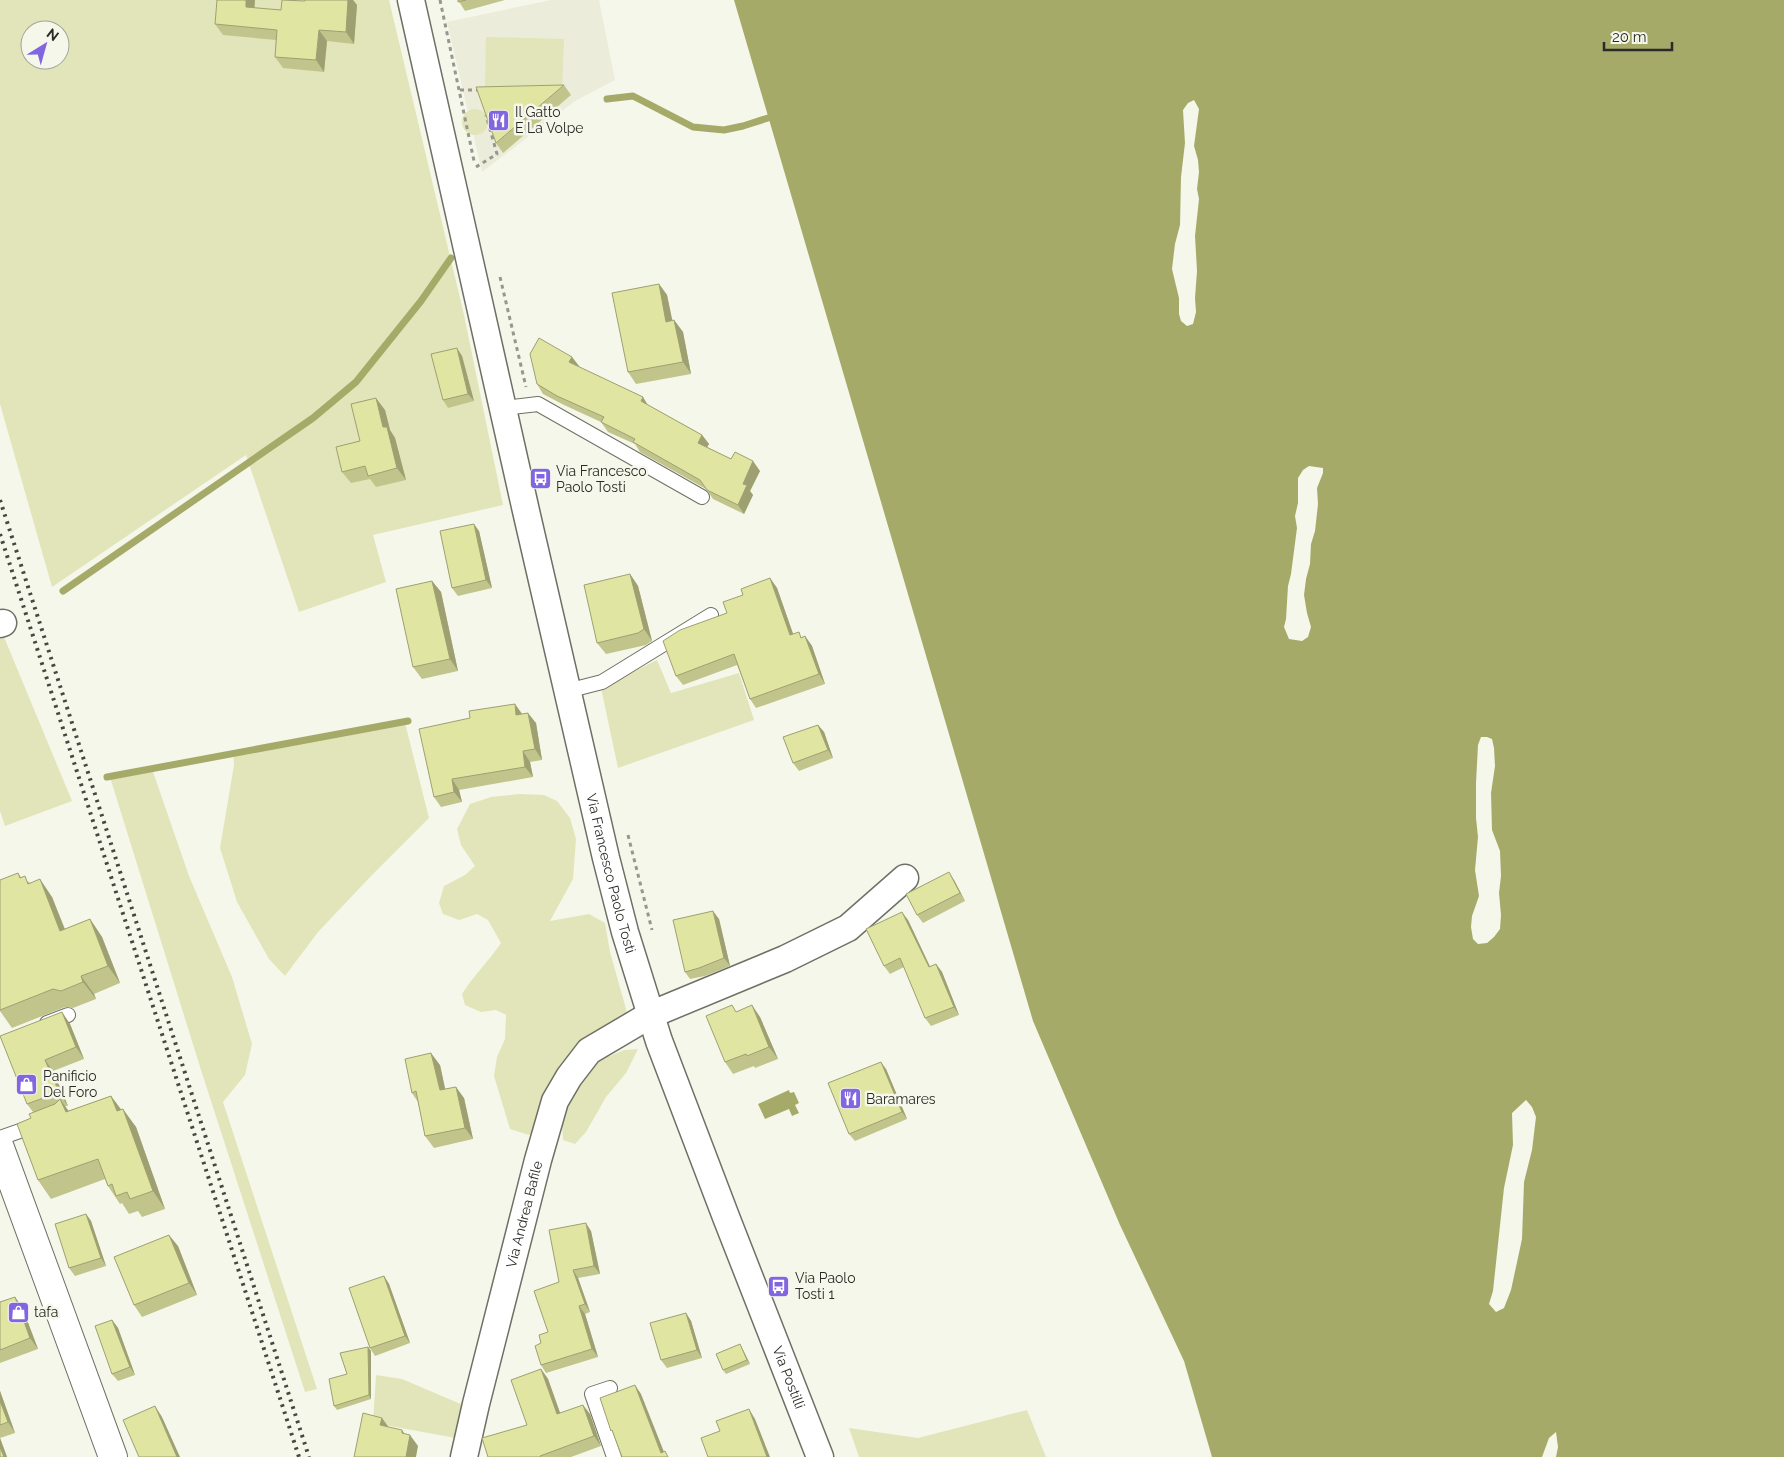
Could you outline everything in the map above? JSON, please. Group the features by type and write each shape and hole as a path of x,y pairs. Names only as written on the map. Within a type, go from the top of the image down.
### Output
{"main road":[{"path":"0,1148 113,1457"}],"street":[{"name":"Via Francesco Paolo Tosti","path":"411,0 567,691 624,932 650,1015 759,1299"},
{"path":"650,1015 786,959 848,928 905,878"},
{"name":"Via Andrea Bafile","path":"464,1457 555,1101 569,1077 590,1051 650,1015"},
{"name":"Via Postilli","path":"759,1299 820,1457"}],"lane":[{"path":"503,408 538,404 702,497"},
{"path":"567,691 602,682 711,614"},
{"path":"34,1028 68,1015"},
{"path":"0,1138 46,1121"},
{"path":"610,1388 592,1394 614,1457"}],"path":[{"path":"440,0 478,177"},
{"path":"460,90 479,90 482,99"},
{"path":"476,167 497,154 484,108"},
{"path":"499,270 530,405"},
{"name":"Via Francesco Paolo Tosti","path":"627,830 654,938"}],"shaded area":[{"path":"0,0 389,0 464,315 503,505 373,535 386,582 299,612 246,455 52,587 0,404"},
{"path":"551,0 599,0 615,80 575,101 482,172 447,22"},
{"path":"734,0 1784,0 1784,1457 1212,1457 1184,1361 1120,1225 1033,1021"},
{"path":"486,37 564,39 562,89 485,87"},
{"path":"475,109 484,113 488,122 484,131 475,135 466,131 462,122 466,113"},
{"path":"4,637 72,801 5,826 0,811 0,639"},
{"path":"657,660 671,693 739,673 754,720 618,768 601,688"},
{"path":"404,719 429,818 318,932 285,976 269,959 237,902 220,848 234,765 233,751"},
{"path":"151,766 189,876 232,977 252,1044 245,1075 223,1102 317,1389 305,1392 201,1070 109,774"},
{"path":"519,794 544,795 557,801 570,818 576,839 573,879 550,921 589,914 605,923 610,952 628,1016 591,1040 610,1056 624,1050 638,1049 626,1073 606,1097 586,1132 575,1144 563,1140 562,1124 538,1130 529,1135 510,1129 494,1076 497,1057 505,1039 506,1015 496,1010 481,1012 465,1005 462,994 501,943 488,920 477,914 459,920 443,914 439,903 444,886 465,875 475,866 461,845 457,829 470,804 491,797"},
{"path":"789,1090 790,1093 794,1092 799,1103 795,1105 799,1113 792,1116 789,1109 765,1119 758,1104"},
{"path":"376,1375 402,1379 463,1405 456,1438 373,1423"},
{"path":"1027,1410 1046,1457 859,1457 849,1428 918,1438"}],"pier":[{"path":"1194,100 1199,109 1194,146 1199,172 1197,189 1199,199 1195,236 1197,271 1196,312 1193,324 1187,326 1181,321 1179,314 1179,298 1172,269 1175,244 1180,225 1181,177 1185,143 1183,110 1188,103"},
{"path":"1309,466 1323,468 1323,473 1317,488 1318,504 1315,531 1311,544 1310,564 1304,595 1311,627 1308,637 1302,641 1289,639 1284,627 1297,528 1295,516 1298,503 1298,478 1303,470"},
{"path":"1481,737 1492,739 1494,748 1495,766 1491,793 1492,830 1500,851 1501,876 1499,893 1501,915 1500,929 1494,937 1487,943 1478,944 1473,939 1471,927 1472,916 1479,896 1475,870 1478,837 1476,783 1478,745"},
{"path":"1526,1100 1532,1107 1536,1117 1532,1150 1524,1182 1522,1239 1511,1290 1504,1308 1496,1312 1489,1304 1493,1291 1504,1188 1513,1145 1512,1113"},
{"path":"1556,1432 1558,1447 1556,1457 1542,1457 1549,1438"}],"building":[{"path":"217,0 246,0 246,7 281,10 282,0 348,0 346,32 319,30 316,60 275,57 277,30 215,24"},
{"path":"564,85 496,143 476,87"},
{"path":"659,284 666,322 674,320 683,362 628,372 612,293"},
{"path":"539,338 572,357 569,362 643,397 641,401 702,435 698,443 731,459 735,452 753,461 743,484 747,485 738,505 707,490 700,480 633,442 635,439 601,422 604,417 557,396 537,384 530,354"},
{"path":"457,348 468,394 443,400 431,354"},
{"path":"376,398 383,427 387,427 397,468 368,476 365,466 342,472 336,447 360,441 351,404"},
{"path":"474,524 486,580 452,588 440,531"},
{"path":"630,574 644,629 638,633 597,643 584,585"},
{"path":"770,578 790,635 799,632 801,638 805,636 819,674 750,699 734,654 676,676 663,641 680,630 727,613 723,602 743,595 741,589"},
{"path":"432,581 450,659 413,667 396,589"},
{"path":"515,704 516,715 528,713 535,749 523,751 525,767 452,779 454,792 434,797 419,729 470,718 469,711"},
{"path":"818,725 828,750 793,763 783,737"},
{"path":"949,872 960,893 917,915 906,894"},
{"path":"18,873 20,878 25,876 28,884 40,879 60,931 90,919 108,966 81,976 83,982 61,991 53,989 0,1010 0,880"},
{"path":"713,911 724,958 685,972 673,920"},
{"path":"902,912 929,967 936,964 954,1007 925,1018 900,958 884,966 866,929"},
{"path":"732,1005 736,1012 752,1005 769,1047 725,1062 706,1016"},
{"path":"62,1012 76,1047 45,1060 60,1094 54,1094 27,1104 0,1036"},
{"path":"431,1053 440,1090 456,1087 465,1128 425,1136 416,1091 412,1093 405,1059"},
{"path":"881,1062 902,1112 849,1134 828,1083"},
{"path":"111,1096 117,1111 123,1109 153,1191 130,1199 127,1192 116,1196 112,1184 108,1186 98,1159 38,1180 17,1124 31,1118 29,1114 55,1104 60,1099 66,1112"},
{"path":"86,1214 101,1258 69,1268 55,1224"},
{"path":"586,1223 594,1266 573,1270 585,1304 579,1306 592,1349 541,1365 535,1346 541,1343 539,1335 548,1332 534,1291 559,1282 549,1230"},
{"path":"169,1235 189,1283 134,1305 114,1257"},
{"path":"384,1276 405,1336 370,1348 349,1288"},
{"path":"15,1297 30,1338 0,1350 0,1302"},
{"path":"686,1313 697,1350 661,1360 650,1323"},
{"path":"112,1320 130,1367 112,1374 95,1326"},
{"path":"740,1344 747,1360 723,1370 716,1354"},
{"path":"368,1347 369,1395 334,1406 329,1379 347,1374 340,1353"},
{"path":"541,1369 557,1414 583,1405 594,1436 541,1457 488,1457 482,1438 527,1425 511,1380"},
{"path":"635,1385 661,1453 665,1451 668,1457 622,1457 600,1398"},
{"path":"0,1401 8,1422 0,1425"},
{"path":"155,1406 177,1457 139,1457 123,1420"},
{"path":"749,1409 767,1457 708,1457 701,1438 720,1431 716,1421"},
{"path":"363,1413 382,1418 380,1425 402,1430 402,1433 410,1435 406,1457 354,1457"},
{"path":"0,1447 4,1457 0,1457"}],"waterway":[{"path":"607,99 633,96 693,127 724,130 768,118"},
{"path":"63,591 313,418 356,382 421,301 451,258"},
{"path":"107,777 408,721"}],"railway":[{"path":"0,500 309,1457"},
{"path":"0,534 299,1457"}],"place":[{"name":"Il Gatto E La Volpe","path":"499,120"},
{"name":"Via Francesco Paolo Tosti","path":"540,479"},
{"name":"Panificio Del Foro","path":"27,1084"},
{"name":"Baramares","path":"850,1099"},
{"name":"Via Paolo Tosti 1","path":"779,1286"},
{"name":"tafa","path":"18,1312"}]}
